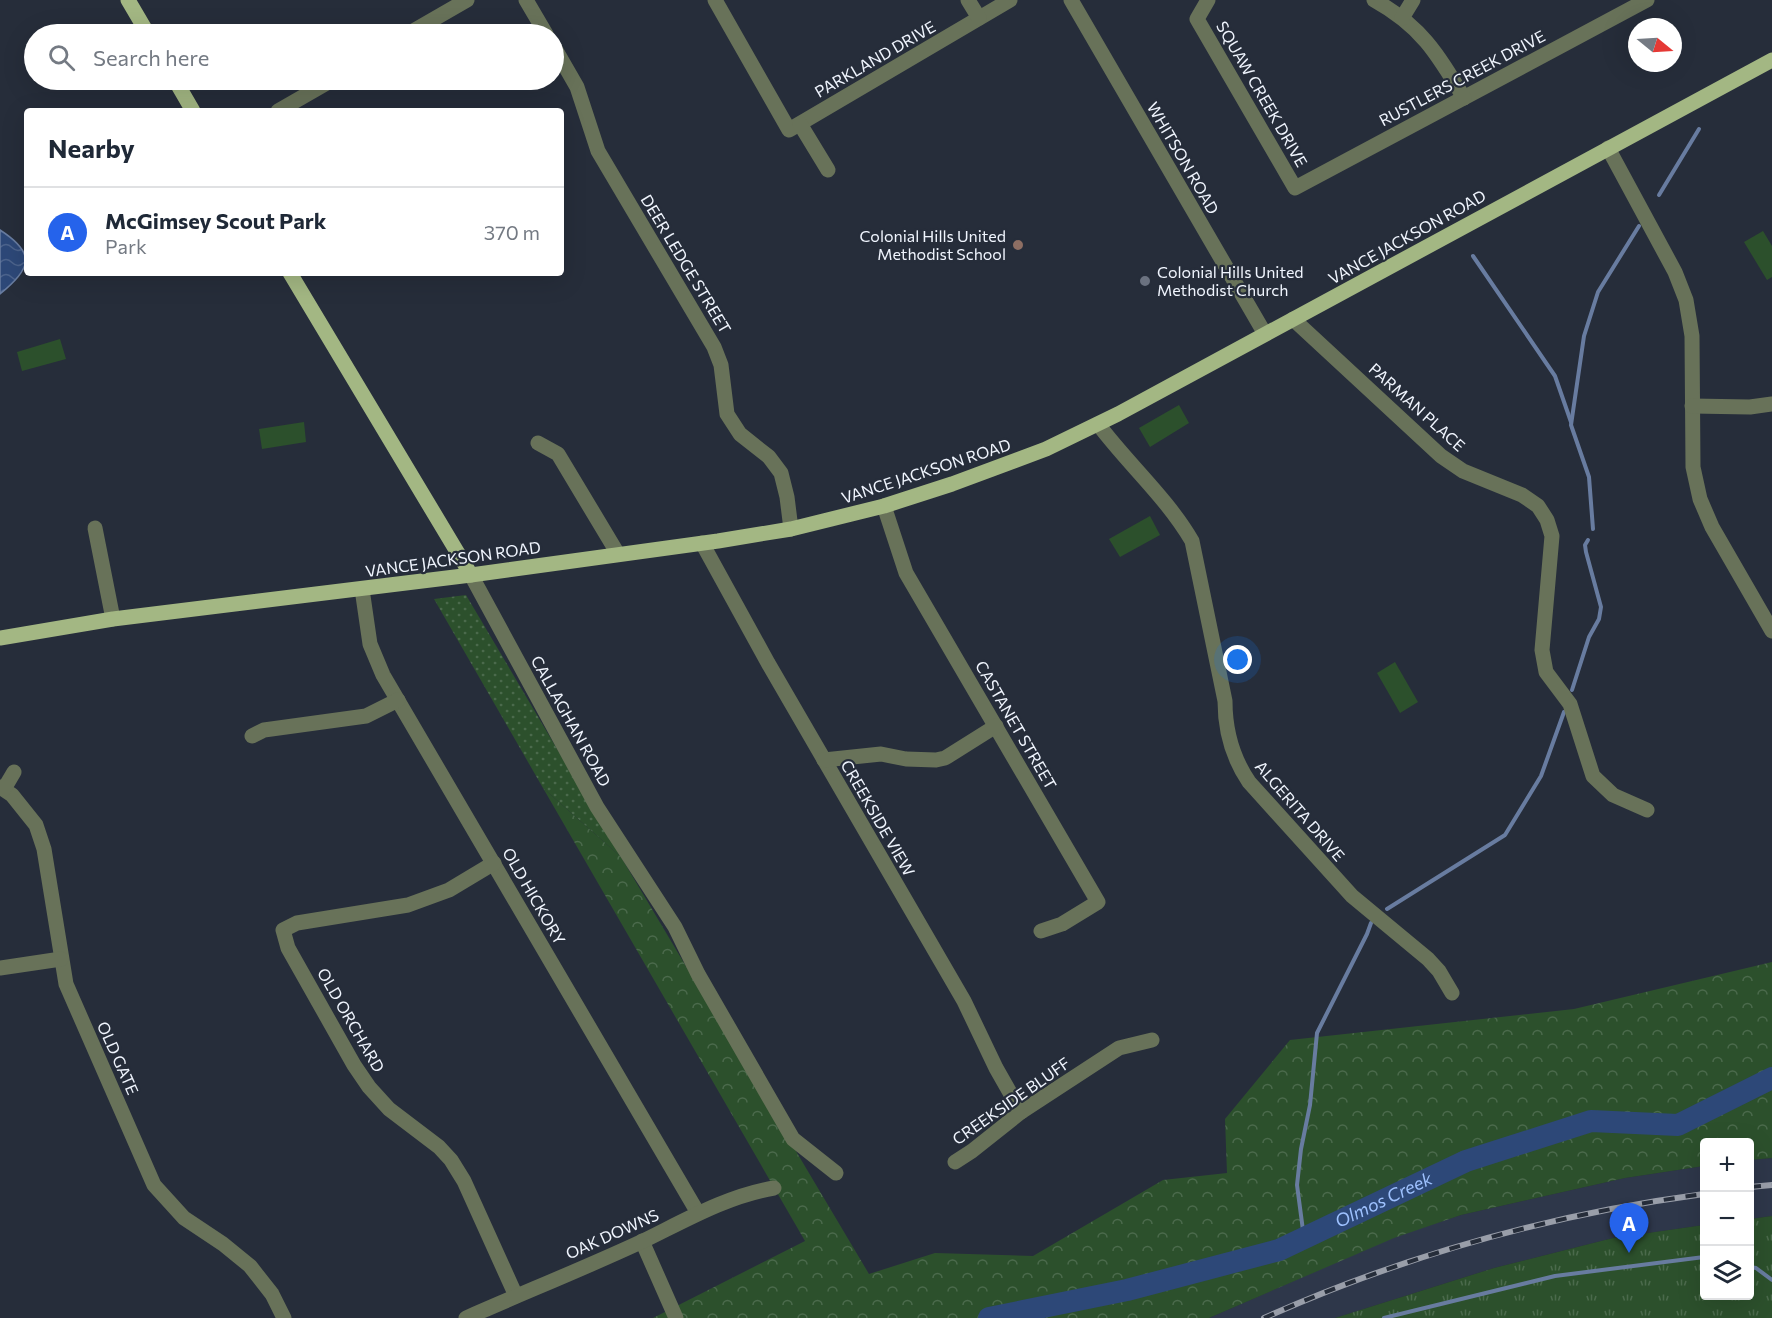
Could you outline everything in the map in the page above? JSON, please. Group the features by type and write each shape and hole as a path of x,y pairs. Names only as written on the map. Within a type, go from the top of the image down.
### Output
{"main road":[{"path":"130,1 143,24"},
{"name":"VANCE JACKSON ROAD","path":"0,638 113,619 471,575 791,529 884,506 952,484 1037,453 1098,424 1772,60"},
{"path":"181,90 191,108"},
{"name":"CALLAGHAN ROAD","path":"292,276 471,575"}],"street":[{"path":"425,24 467,0"},
{"path":"526,0 540,24"},
{"path":"968,0 979,18"},
{"name":"PARKLAND DRIVE","path":"794,127 1010,0"},
{"name":"WHITSON ROAD","path":"1071,0 1265,334"},
{"name":"SQUAW CREEK DRIVE","path":"1208,0 1197,19 1295,188"},
{"path":"1374,0 1402,18 1427,40 1464,98"},
{"path":"1402,18 1413,0"},
{"name":"RUSTLERS CREEK DRIVE","path":"1295,188 1647,0"},
{"path":"720,2 794,127 828,170"},
{"name":"DEER LEDGE STREET","path":"564,64 577,87 598,151 714,346 721,365 727,414 740,434 769,457 781,473 788,497 791,529"},
{"path":"283,108 315,90"},
{"path":"1608,148 1675,272 1686,300 1692,336 1693,467 1700,499 1712,527 1771,627"},
{"name":"PARMAN PLACE","path":"1293,319 1441,456 1463,471 1522,495 1538,506 1547,520 1552,536 1542,650 1546,672 1570,704 1593,776 1613,795 1647,810"},
{"path":"1692,406 1750,407 1772,404"},
{"name":"ALGERITA DRIVE","path":"1098,424 1119,452 1182,523 1192,541 1225,701 1225,723 1238,766 1249,782 1335,879 1352,897 1428,959 1452,993"},
{"path":"538,443 558,454 618,554"},
{"name":"CASTANET STREET","path":"884,506 906,573 1098,902 1062,924 1041,931"},
{"path":"95,528 113,619"},
{"name":"CREEKSIDE VIEW","path":"702,543 824,760 964,1001 996,1068 1021,1112"},
{"name":"CALLAGHAN ROAD","path":"471,575 597,807 675,927 698,974 793,1139 836,1173"},
{"name":"OLD HICKORY","path":"362,589 370,644 376,660 698,1213"},
{"path":"252,736 264,730 366,716 398,700"},
{"path":"824,760 881,754 906,759 936,760 945,758 996,726"},
{"name":"OLD GATE","path":"14,772 2,788 25,809 36,825 42,840 66,984 154,1185 184,1218 223,1244 250,1266 272,1294 284,1318"},
{"name":"OLD ORCHARD","path":"494,863 449,890 408,905 297,923 283,930 288,948 354,1065 369,1087 389,1109 439,1147 451,1160 464,1181 516,1296"},
{"path":"0,968 61,959"},
{"name":"CREEKSIDE BLUFF","path":"955,1162 1021,1112 1119,1048 1152,1040"},
{"name":"OAK DOWNS","path":"466,1318 642,1241 698,1213 752,1192 774,1188"},
{"path":"642,1241 676,1318"}],"shaded area":[{"path":"1772,1158 1772,1216 1754,1218 1754,1160"},
{"path":"1700,1167 1700,1226 1613,1238 1494,1268 1335,1318 1209,1318 1394,1237 1461,1215 1625,1178"}],"green space":[{"path":"1763,231 1772,246 1772,277 1767,280 1744,242"},
{"path":"60,339 66,359 22,371 17,352"},
{"path":"1179,405 1189,423 1150,447 1139,428"},
{"path":"304,422 306,442 262,449 259,429"},
{"path":"1150,516 1160,535 1120,557 1109,539"},
{"path":"466,595 621,857 543,788 434,599"},
{"path":"1395,662 1418,702 1400,713 1377,673"},
{"path":"543,788 621,857 869,1274 935,1253 1033,1256 1163,1180 1227,1173 1225,1119 1290,1040 1574,1009 1772,962 1772,1158 1754,1160 1754,1138 1700,1138 1700,1167 1625,1178 1461,1215 1394,1238 1209,1318 653,1318 805,1241"},
{"path":"1772,1216 1772,1318 1335,1318 1494,1268 1613,1238 1700,1226 1700,1300 1754,1300 1754,1218"}],"water":[{"path":"0,230 20,246 24,254 24,266 18,276 0,294"}],"waterway":[{"path":"1659,195 1699,129"},
{"path":"1593,529 1589,477 1571,425 1584,336 1598,292 1639,226"},
{"path":"1473,256 1555,376 1571,422"},
{"path":"1572,690 1589,637 1599,619 1601,607 1586,552 1585,545 1588,540"},
{"path":"1387,909 1505,835 1541,776 1564,712"},
{"path":"1304,1238 1297,1185 1301,1149 1310,1105 1317,1033 1371,923"},
{"name":"Olmos Creek","path":"989,1318 1127,1290 1279,1250 1466,1161 1591,1121 1678,1125 1772,1078"},
{"path":"1384,1318 1555,1276 1700,1258"},
{"path":"1754,1268 1772,1280"}],"railway":[{"path":"1754,1187 1772,1185"},
{"path":"1264,1318 1370,1275 1480,1240 1591,1213 1700,1195"}],"place":[{"name":"Colonial Hills United Methodist School","path":"1018,245"},
{"name":"Colonial Hills United Methodist Church","path":"1145,281"},
{"name":"McGimsey Scout Park","path":"1629,1253"}]}
